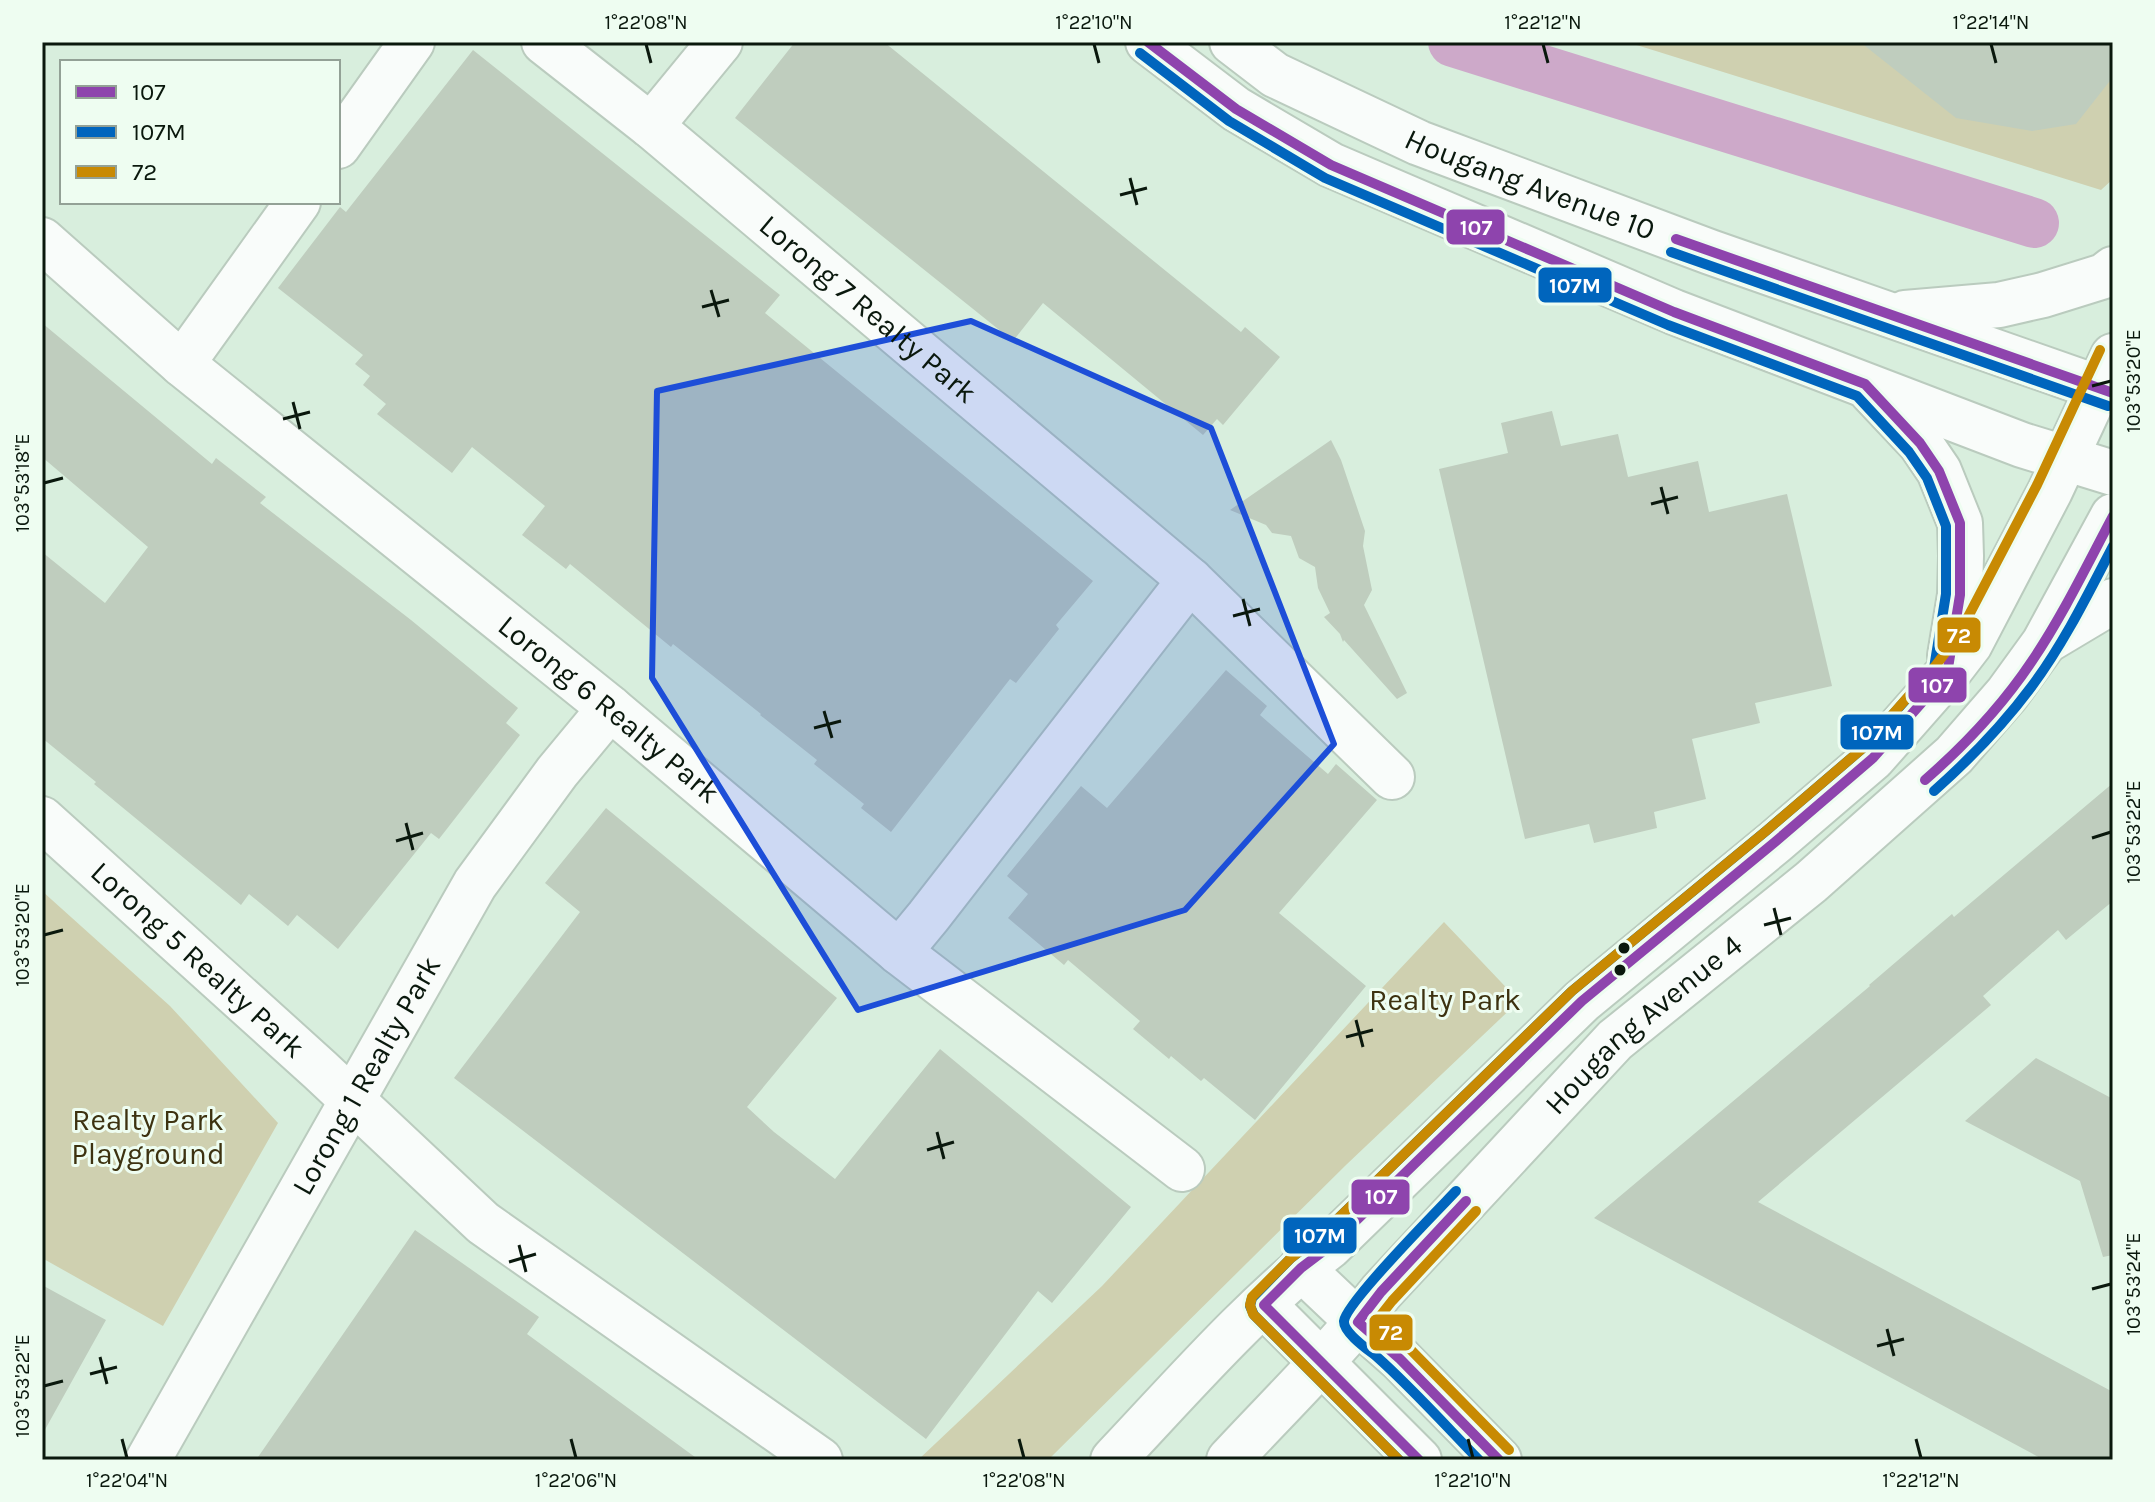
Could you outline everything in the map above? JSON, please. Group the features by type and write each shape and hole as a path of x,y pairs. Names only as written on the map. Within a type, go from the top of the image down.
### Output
{"street":[{"path":"340,143 412,42"},
{"name":"Lorong 7 Realty Park","path":"544,42 651,126 1190,580 1392,777"},
{"path":"651,126 720,42"},
{"name":"Hougang Avenue 10","path":"1148,42 1236,109 1331,165 1674,312 2022,445 2113,473"},
{"name":"Hougang Avenue 10","path":"1232,42 1275,75 1419,143 1710,252 1890,314 2108,379"},
{"path":"182,364 297,204"},
{"name":"Lorong 6 Realty Park","path":"42,240 182,364 610,708 899,952 1182,1169"},
{"path":"1890,314 1999,305 2104,276 2113,269"},
{"name":"Hougang Avenue 4","path":"1113,1460 1222,1344 1301,1268 1330,1246 1582,1001 1873,758 1970,644 2108,379"},
{"path":"1865,384 1920,443 1939,471 1960,523 1960,595 1947,674"},
{"name":"Hougang Avenue 4","path":"1229,1460 1321,1364 1381,1292 1615,1040 1811,882 1954,755 2007,694 2044,643 2113,516"},
{"path":"899,952 1190,580"},
{"path":"2044,643 2113,601"},
{"name":"Lorong 1 Realty Park","path":"148,1460 475,884 557,772 610,708"},
{"name":"Lorong 5 Realty Park","path":"42,819 483,1223 820,1460"},
{"path":"1301,1268 1400,1359 1499,1460"},
{"path":"1264,1305 1419,1460"}],"highlighted area":[{"path":"971,321 1211,428 1334,744 1185,910 858,1010 652,678 657,391"}],"green space":[{"path":"1627,42 2113,42 2113,179 2101,190"},
{"name":"Realty Park Playground","path":"42,891 170,1006 278,1123 163,1326 42,1258"},
{"name":"Realty Park","path":"1444,922 1519,1001 1346,1165 1048,1460 918,1460 1102,1286"}],"building":[{"path":"795,42 884,42 1241,332 1245,327 1280,357 1223,425 1217,419 1203,435 1043,303 1013,341 735,118"},
{"path":"1860,42 2113,42 2113,77 2076,124 2032,131 1956,118"},
{"path":"473,50 780,295 765,313 1093,581 1056,625 1059,629 1016,683 1010,679 891,832 861,808 864,804 814,764 817,760 761,714 673,644 671,647 570,564 566,569 522,535 545,506 472,447 452,473 377,414 386,404 363,385 370,376 355,364 363,355 278,288 340,207 346,212"},
{"path":"42,323 212,464 216,458 266,497 260,503 518,708 506,723 520,735 439,839 431,833 338,949 297,915 288,926 249,894 241,905 42,738 42,552 105,603 148,547 42,457"},
{"path":"1552,411 1561,446 1618,434 1628,477 1698,461 1709,512 1787,494 1832,686 1755,703 1760,723 1692,739 1706,799 1654,812 1657,828 1594,843 1589,824 1525,839 1439,469 1508,453 1501,423"},
{"path":"1331,440 1365,531 1363,546 1372,590 1364,605 1407,693 1397,699 1343,642 1340,634 1324,617 1330,613 1318,588 1315,567 1299,558 1291,536 1272,533 1266,525 1230,510"},
{"path":"1226,670 1267,706 1260,715 1328,774 1336,764 1377,800 1279,913 1366,986 1255,1120 1204,1078 1201,1081 1171,1056 1169,1059 1133,1029 1140,1021 1068,960 1064,965 1008,918 1028,894 1007,876 1081,786 1107,808"},
{"path":"2113,783 2113,901 2066,940 2058,930 1983,996 1991,1005 1758,1202 2113,1392 2113,1460 2044,1460 1594,1218 1952,914 1954,917"},
{"path":"606,808 837,998 747,1107 835,1179 940,1049 1131,1207 1052,1303 1038,1291 926,1439 454,1078 580,912 545,883"},
{"path":"2036,1058 2113,1099 2113,1255 2103,1257 2080,1181 1965,1121"},
{"path":"415,1230 539,1317 527,1334 699,1460 256,1460"},
{"path":"42,1285 106,1320 42,1435"}],"waterway":[{"path":"1453,42 2034,223"}],"transit line":[{"name":"107","path":"1148,42 1236,109 1331,165 1674,312 1865,384 1920,443 1939,471 1960,523 1960,595 1947,674 1873,758 1582,1001 1330,1246 1301,1268 1264,1305 1419,1460"},
{"name":"107M","path":"1140,53 1229,121 1325,178 1668,325 1857,396 1909,452 1927,478 1946,526 1946,594 1934,668 1863,748 1572,991 1252,1298 1250,1306 1254,1315 1399,1460"},
{"name":"107","path":"1676,239 2113,393"},
{"name":"107M","path":"1671,252 2108,406"},
{"name":"72","path":"1399,1460 1253,1314 1250,1305 1252,1297 1291,1258 1321,1235 1572,991 1863,748 1958,636 2037,485 2100,350"},
{"name":"107","path":"1925,780 1982,724 2020,678 2064,608 2113,516"},
{"name":"107M","path":"1934,791 1986,741 2044,670 2113,546"},
{"name":"107M","path":"1456,1191 1376,1277 1344,1321 1351,1335 1402,1381 1479,1460"},
{"name":"107","path":"1466,1201 1381,1292 1358,1322 1400,1359 1499,1460"},
{"name":"72","path":"1476,1211 1377,1320 1410,1349 1509,1450"}]}
